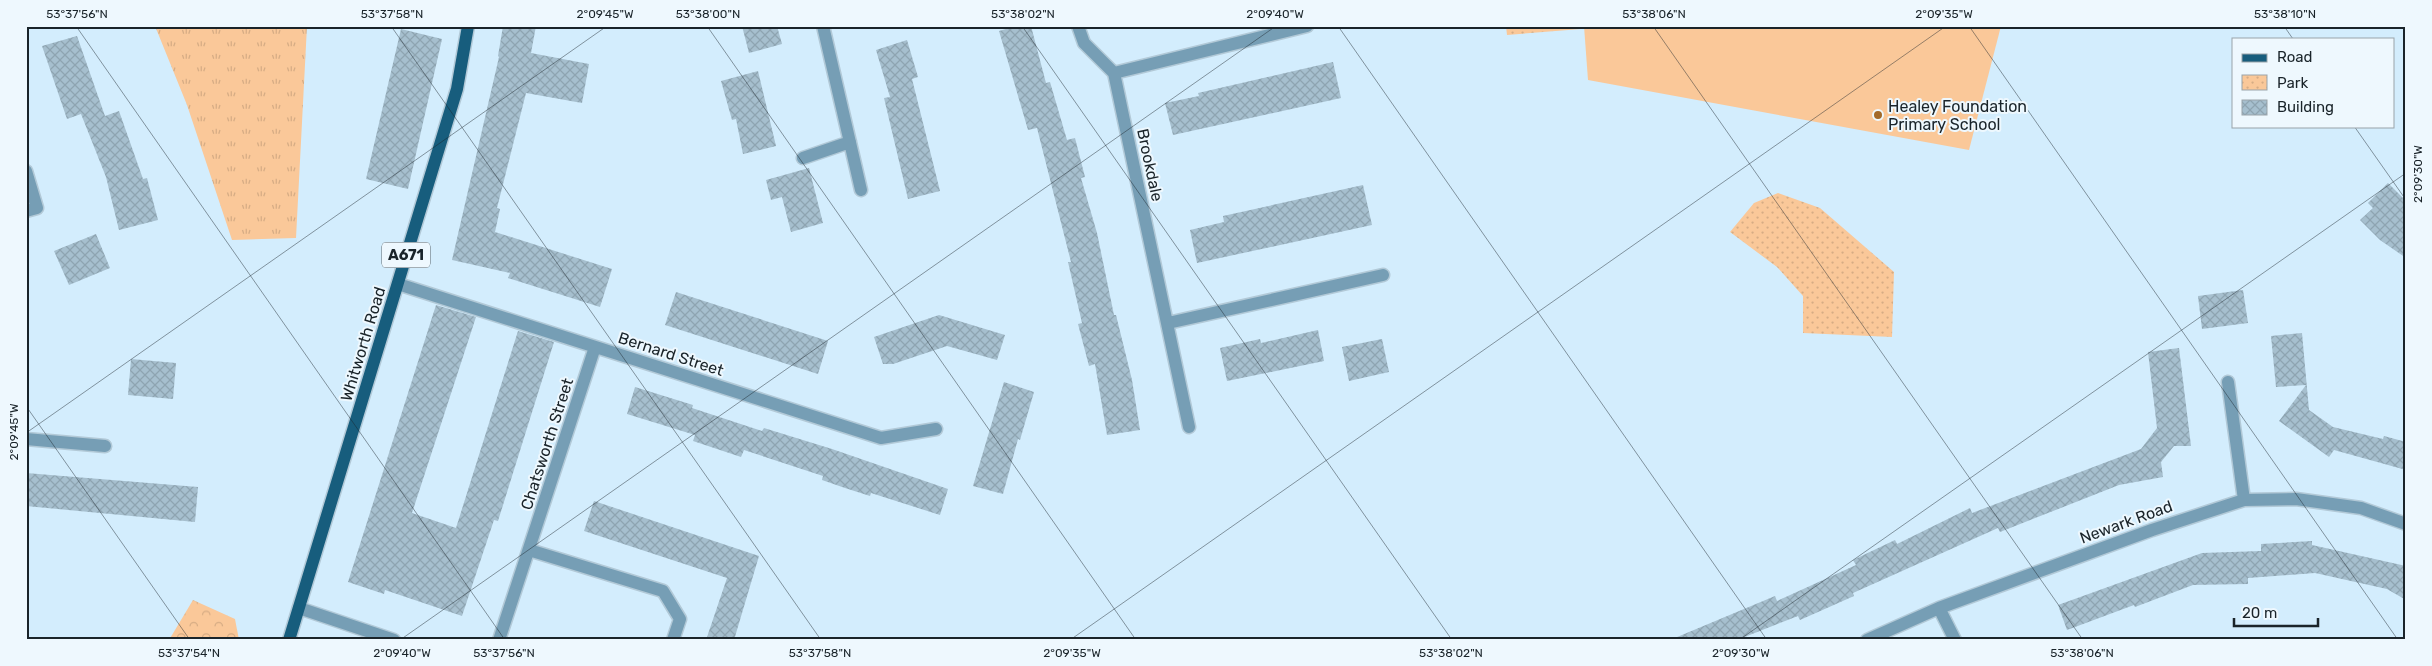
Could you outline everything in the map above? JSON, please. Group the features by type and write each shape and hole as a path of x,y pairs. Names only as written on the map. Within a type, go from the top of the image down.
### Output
{"main road":[{"name":"Whitworth Road","path":"289,640 457,89 468,26"}],"street":[{"path":"823,26 861,190"},
{"path":"1078,26 1084,43 1114,73 1307,26"},
{"name":"Brookdale","path":"1114,73 1189,427"},
{"path":"803,158 850,142"},
{"path":"26,171 36,208 26,211"},
{"path":"1168,323 1383,275"},
{"name":"Bernard Street","path":"398,284 881,438 936,429"},
{"name":"Chatsworth Street","path":"500,640 595,347"},
{"path":"2228,382 2244,500"},
{"path":"26,439 105,446"},
{"name":"Newark Road","path":"1867,640 1939,608 2152,530 2244,500 2296,499 2361,508 2406,524"},
{"path":"530,550 663,591 680,619 673,640"},
{"path":"299,608 394,640"},
{"path":"1939,608 1955,640"}],"green space":[{"path":"155,26 307,26 296,238 232,240 187,105"},
{"path":"1506,26 1581,26 1581,29 1507,35"},
{"name":"Healey Foundation Primary School","path":"1584,26 2001,26 1969,150 1588,80"},
{"path":"1778,193 1820,208 1894,272 1892,337 1803,333 1803,296 1777,267 1730,232 1754,203"},
{"path":"193,600 235,619 239,640 169,640"}],"building":[{"path":"503,26 536,26 531,53 589,64 582,103 526,93 497,208 500,209 495,232 612,269 600,307 508,278 510,273 452,260 499,57"},
{"path":"742,26 777,26 782,44 749,53"},
{"path":"1016,26 1031,26 1046,83 1050,82 1067,140 1075,138 1085,177 1081,178 1097,233 1114,315 1116,315 1132,380 1140,430 1107,435 1095,364 1089,366 1078,324 1082,323 1068,262 1071,262 1037,128 1028,130 999,31"},
{"path":"401,29 442,39 408,189 366,179"},
{"path":"77,36 105,116 119,111 143,179 147,178 158,220 119,230 106,177 81,114 67,119 42,46"},
{"path":"907,40 918,77 912,79 940,191 908,199 884,98 890,97 876,50"},
{"path":"1333,62 1341,98 1173,135 1165,103 1199,96 1198,93"},
{"path":"758,71 776,146 743,154 736,119 732,120 721,81"},
{"path":"809,168 823,223 791,232 782,197 771,200 766,180"},
{"path":"2388,183 2406,201 2406,258 2380,240 2360,220 2373,208 2368,203"},
{"path":"1363,185 1372,225 1197,263 1190,230 1224,222 1223,216"},
{"path":"96,234 110,268 69,285 54,251"},
{"path":"2243,290 2248,323 2202,329 2198,296"},
{"path":"676,292 828,341 818,374 665,325"},
{"path":"436,305 476,317 412,513 456,528 518,331 554,342 498,521 494,520 462,616 385,590 384,594 348,582"},
{"path":"939,315 1005,335 997,360 947,346 893,364 883,364 874,337"},
{"path":"1318,330 1324,361 1227,381 1220,348 1260,339 1261,343"},
{"path":"2302,333 2309,410 2333,427 2383,439 2384,436 2406,442 2406,470 2334,450 2329,457 2279,421 2306,385 2276,387 2271,336"},
{"path":"1382,339 1389,372 1349,381 1342,347"},
{"path":"2179,348 2191,446 2174,446 2161,462 2163,477 2119,485 2000,532 1998,528 1853,593 1854,596 1800,620 1798,616 1737,640 1670,640 1775,596 1777,601 1856,565 1853,560 1895,540 1897,544 1970,508 1972,513 2141,449 2157,428 2148,352"},
{"path":"131,359 176,363 173,399 128,395"},
{"path":"1004,382 1034,392 1020,440 1018,439 1003,494 973,486"},
{"path":"635,387 693,405 692,408 762,431 764,428 832,449 948,489 940,515 871,493 870,496 845,488 822,480 823,476 744,450 741,457 693,441 695,435 627,414"},
{"path":"26,473 198,487 195,522 26,506"},
{"path":"594,501 759,556 734,640 706,640 727,578 584,531"},
{"path":"2312,541 2312,545 2406,566 2406,600 2387,589 2315,573 2248,578 2248,584 2193,585 2067,630 2058,605 2202,553 2261,551 2261,544"}],"place":[{"name":"Healey Foundation Primary School","path":"1878,115"}]}
